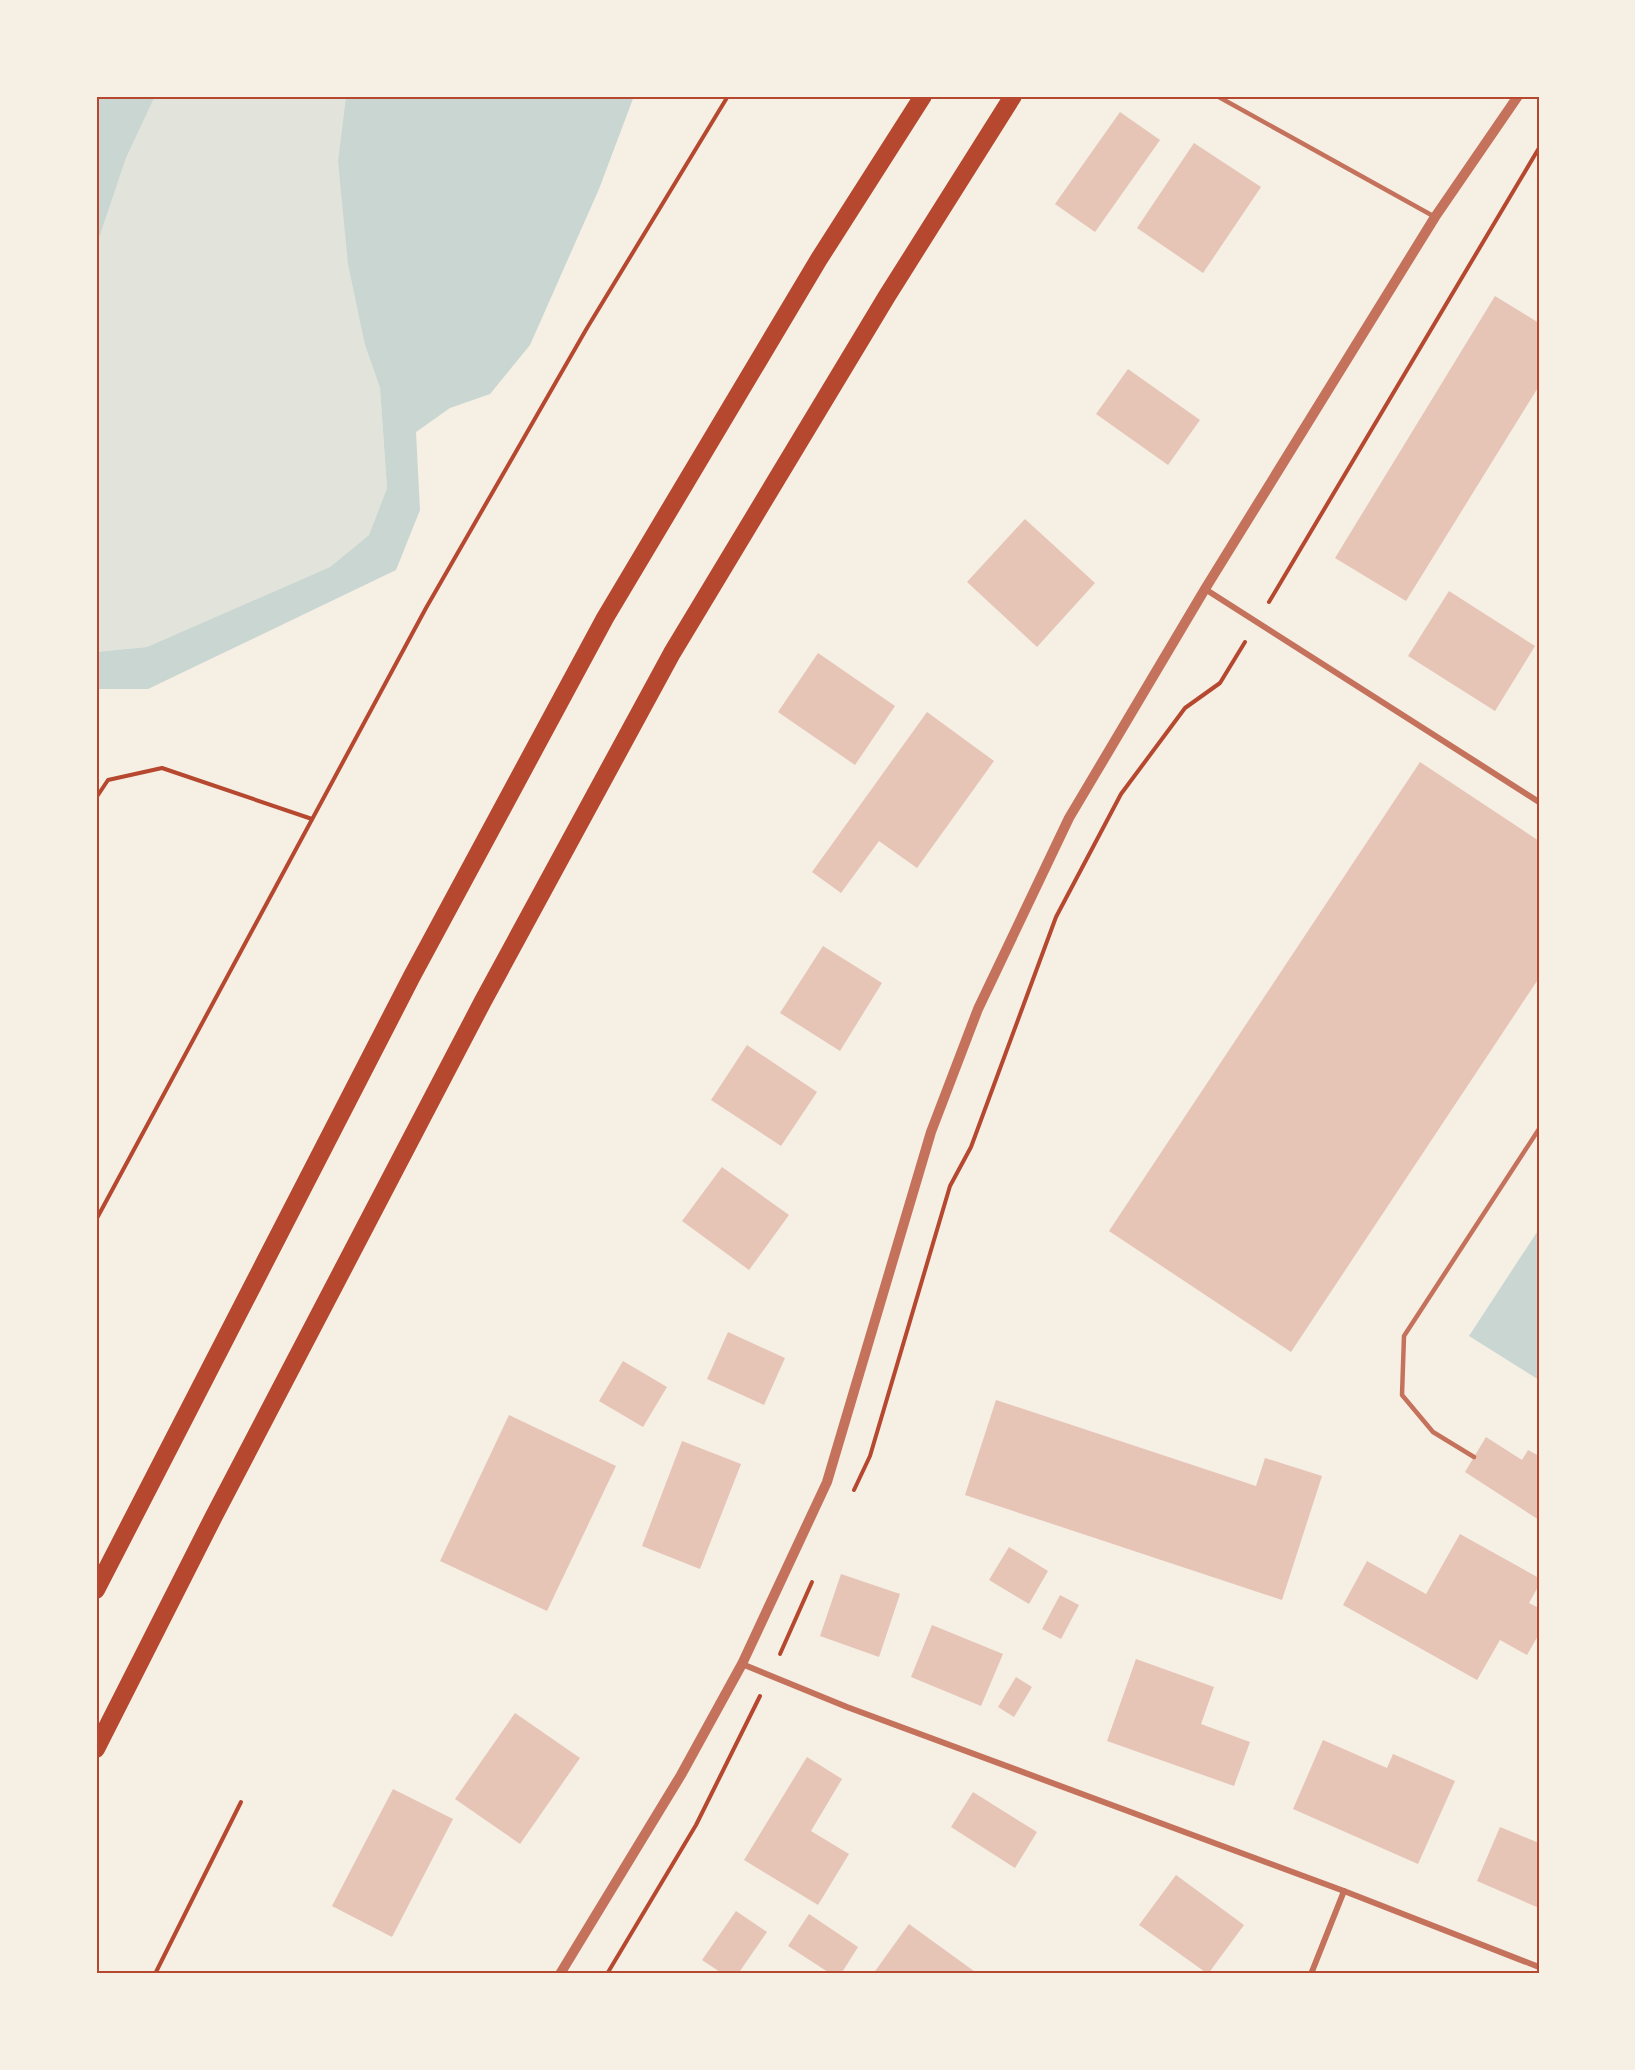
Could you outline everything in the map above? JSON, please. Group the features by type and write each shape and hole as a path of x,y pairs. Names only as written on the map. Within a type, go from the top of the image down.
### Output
{"highway":[{"path":"96,1590 412,976 605,618 819,259 923,96"},
{"path":"96,1749 219,1506 477,1011 672,653 887,296 1013,96"}],"street":[{"path":"560,1974 681,1775 741,1664 827,1482 931,1132 978,1009 1069,818 1205,589 1434,218 1518,96"},
{"path":"1205,589 1539,802"},
{"path":"741,1664 858,1711 1344,1891 1539,1967"},
{"path":"1311,1974 1344,1891"}],"lane":[{"path":"1217,96 1434,218"},
{"path":"1473,1457 1433,1432 1402,1395 1404,1336 1539,1129"}],"path":[{"path":"96,1220 438,588 587,328 728,96"},
{"path":"851,1498 870,1456 950,1186 971,1147 1056,917 1121,794 1185,708 1220,683 1539,148"},
{"path":"96,798 108,780 162,768 312,819"},
{"path":"607,1974 696,1825 770,1676 817,1572"},
{"path":"155,1974 241,1802"}],"shaded area":[{"path":"96,96 155,96 126,158 96,247"},
{"path":"155,96 346,96 338,161 365,345 380,388 387,488 369,535 330,567 147,647 96,652 96,247 126,158"},
{"path":"346,96 634,96 599,189 530,345 490,394 450,408 416,432 420,510 396,570 148,689 96,689 96,652 147,647 330,567 369,535 387,488 380,388 365,345 348,264 338,161"},
{"path":"1539,1229 1539,1380 1469,1336"}],"building":[{"path":"1120,112 1160,140 1095,232 1055,204"},
{"path":"1194,143 1261,187 1203,273 1137,228"},
{"path":"1495,296 1539,323 1539,386 1406,601 1335,558"},
{"path":"1128,369 1200,420 1168,465 1096,414"},
{"path":"1025,519 1095,583 1037,647 967,582"},
{"path":"1449,591 1535,646 1495,711 1408,656"},
{"path":"818,653 895,706 855,765 778,712"},
{"path":"927,712 994,761 917,868 879,841 841,893 812,872"},
{"path":"1420,762 1539,841 1539,978 1291,1352 1109,1231"},
{"path":"823,946 882,983 840,1051 780,1013"},
{"path":"747,1045 817,1092 781,1146 711,1100"},
{"path":"722,1167 789,1215 749,1270 682,1221"},
{"path":"728,1332 785,1358 764,1405 707,1379"},
{"path":"623,1361 667,1387 643,1427 599,1401"},
{"path":"996,1400 1256,1486 1265,1458 1322,1476 1282,1600 965,1495"},
{"path":"509,1415 616,1466 547,1611 440,1561"},
{"path":"1486,1437 1522,1460 1528,1450 1539,1456 1539,1520 1465,1472"},
{"path":"682,1441 741,1464 700,1569 642,1546"},
{"path":"1460,1534 1539,1578 1539,1585 1529,1603 1539,1608 1539,1634 1527,1655 1500,1640 1477,1680 1343,1605 1367,1561 1426,1594"},
{"path":"1009,1547 1048,1571 1029,1604 989,1580"},
{"path":"841,1574 900,1594 879,1657 820,1636"},
{"path":"1060,1595 1079,1605 1061,1639 1042,1629"},
{"path":"932,1625 1003,1654 981,1706 911,1677"},
{"path":"1136,1659 1214,1687 1201,1724 1250,1742 1234,1786 1107,1741"},
{"path":"1016,1677 1032,1687 1014,1717 998,1707"},
{"path":"515,1713 580,1758 520,1844 455,1799"},
{"path":"1323,1740 1387,1768 1393,1754 1455,1781 1418,1864 1293,1809"},
{"path":"807,1757 842,1779 811,1831 849,1854 818,1905 744,1860"},
{"path":"393,1789 453,1819 392,1937 332,1906"},
{"path":"973,1792 1037,1832 1015,1868 951,1827"},
{"path":"1500,1827 1539,1843 1539,1908 1477,1881"},
{"path":"1176,1875 1244,1925 1208,1974 1139,1925"},
{"path":"736,1911 767,1932 738,1974 723,1974 702,1960"},
{"path":"809,1914 858,1947 841,1974 831,1974 788,1946"},
{"path":"909,1924 978,1974 873,1974"}]}
